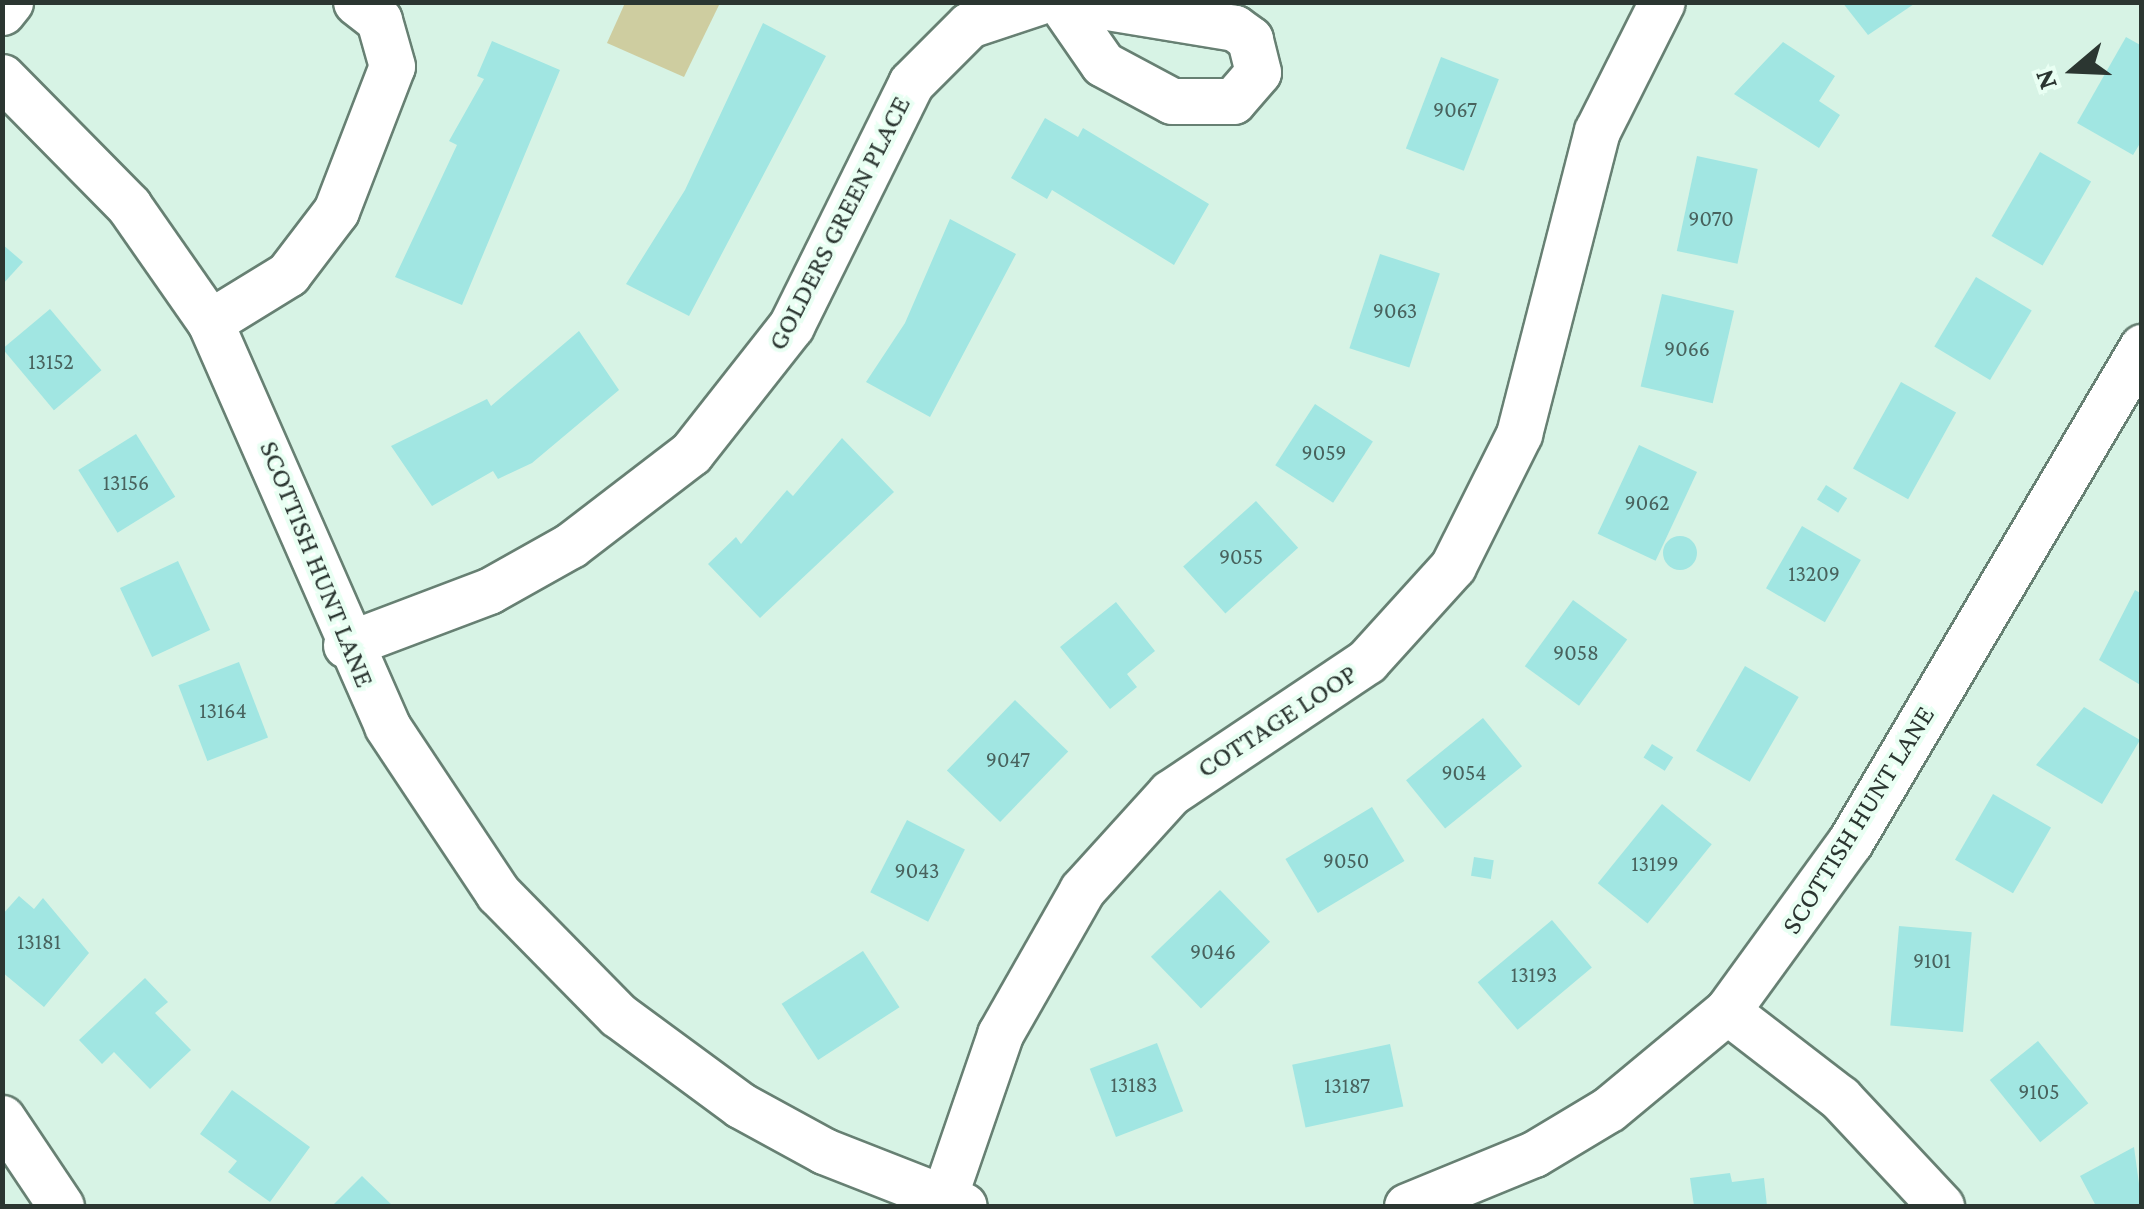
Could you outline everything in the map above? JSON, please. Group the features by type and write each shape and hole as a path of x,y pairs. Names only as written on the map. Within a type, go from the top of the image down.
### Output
{"street":[{"path":"2,12 10,2"},
{"path":"210,322 288,274 336,211 392,66 379,20 356,2"},
{"name":"GOLDERS GREEN PLACE","path":"346,644 489,591 571,544 691,453 791,326 911,82 969,26 1038,2"},
{"path":"1060,2 1103,64 1172,101 1233,101 1258,72 1250,39 1235,28 1077,2"},
{"name":"COTTAGE LOOP","path":"953,1203 1000,1034 1082,890 1170,793 1367,662 1452,566 1519,434 1596,132 1662,2"},
{"name":"SCOTTISH HUNT LANE","path":"2,77 128,206 210,322 346,644 438,812 576,976 740,1105 953,1203"},
{"name":"SCOTTISH HUNT LANE","path":"1407,1206 1534,1154 1610,1110 1726,1011 1850,842 2142,347"},
{"path":"1726,1011 1840,1098 1942,1206"},
{"path":"2,1118 60,1206"}],"green space":[{"path":"625,3 720,3 684,77 607,43"}],"building":[{"path":"1842,2 1917,2 1868,35"},
{"path":"763,23 826,56 689,316 626,284 685,190"},
{"path":"2126,37 2142,46 2142,140 2133,155 2077,123"},
{"path":"492,41 560,70 462,305 395,277 457,145 449,141 484,79 477,76"},
{"path":"1783,42 1835,76 1819,101 1840,115 1819,148 1734,94"},
{"path":"1441,57 1499,79 1464,171 1406,148"},
{"path":"1045,118 1078,137 1083,128 1209,204 1174,265 1052,190 1047,199 1011,178"},
{"path":"2040,152 2091,182 2043,266 1992,236"},
{"path":"1697,156 1758,169 1737,264 1677,251"},
{"path":"950,219 1016,254 930,417 866,382 905,323"},
{"path":"2,244 23,262 2,285"},
{"path":"1380,254 1440,273 1409,368 1349,348"},
{"path":"1976,277 2032,310 1990,380 1934,346"},
{"path":"1662,294 1734,311 1713,403 1641,387"},
{"path":"50,309 101,370 54,410 3,349"},
{"path":"579,331 619,390 532,463 498,479 493,471 432,506 391,446 487,399 491,406"},
{"path":"1901,382 1956,413 1908,499 1853,469"},
{"path":"1315,404 1373,442 1333,503 1275,465"},
{"path":"136,434 175,497 118,533 78,470"},
{"path":"842,438 894,492 760,618 708,564 736,537 741,544 787,490 793,496"},
{"path":"1639,445 1697,472 1656,561 1598,534"},
{"path":"1826,485 1847,498 1838,513 1817,499"},
{"path":"1256,501 1298,548 1225,613 1183,567"},
{"path":"1802,526 1861,560 1825,622 1766,588"},
{"path":"1680,536 1692,541 1697,553 1692,565 1680,570 1668,565 1663,553 1668,541"},
{"path":"178,561 210,630 152,657 120,588"},
{"path":"2135,590 2142,594 2142,686 2099,660"},
{"path":"1573,600 1627,639 1579,706 1525,666"},
{"path":"1116,602 1155,651 1127,674 1137,687 1110,709 1060,647"},
{"path":"239,662 268,738 207,761 178,685"},
{"path":"1745,666 1799,697 1750,782 1696,751"},
{"path":"1015,700 1068,751 1000,822 947,770"},
{"path":"2084,707 2140,740 2102,804 2036,765"},
{"path":"1483,718 1522,766 1445,828 1406,780"},
{"path":"1652,744 1673,757 1665,771 1644,758"},
{"path":"1993,794 2051,827 2013,893 1955,860"},
{"path":"1662,804 1712,844 1648,924 1598,883"},
{"path":"1372,807 1404,861 1318,913 1285,859"},
{"path":"907,820 965,850 928,922 870,892"},
{"path":"1474,857 1494,860 1491,879 1471,876"},
{"path":"1220,890 1270,942 1201,1008 1151,957"},
{"path":"19,896 34,909 43,898 89,953 44,1007 2,972 2,915"},
{"path":"1552,920 1592,967 1518,1030 1478,982"},
{"path":"1899,926 1972,932 1963,1032 1890,1026"},
{"path":"863,951 899,1007 818,1060 782,1004"},
{"path":"145,978 168,1002 155,1013 191,1050 150,1089 114,1052 102,1064 79,1040"},
{"path":"2038,1041 2088,1103 2040,1142 1990,1080"},
{"path":"1157,1043 1183,1111 1116,1137 1090,1069"},
{"path":"1390,1044 1403,1107 1305,1127 1292,1065"},
{"path":"232,1090 310,1147 270,1202 228,1172 237,1161 200,1134"},
{"path":"2134,1147 2142,1206 2096,1206 2080,1176"},
{"path":"1730,1173 1732,1182 1764,1178 1767,1206 1694,1206 1690,1178"},
{"path":"362,1176 393,1206 332,1206"}]}
